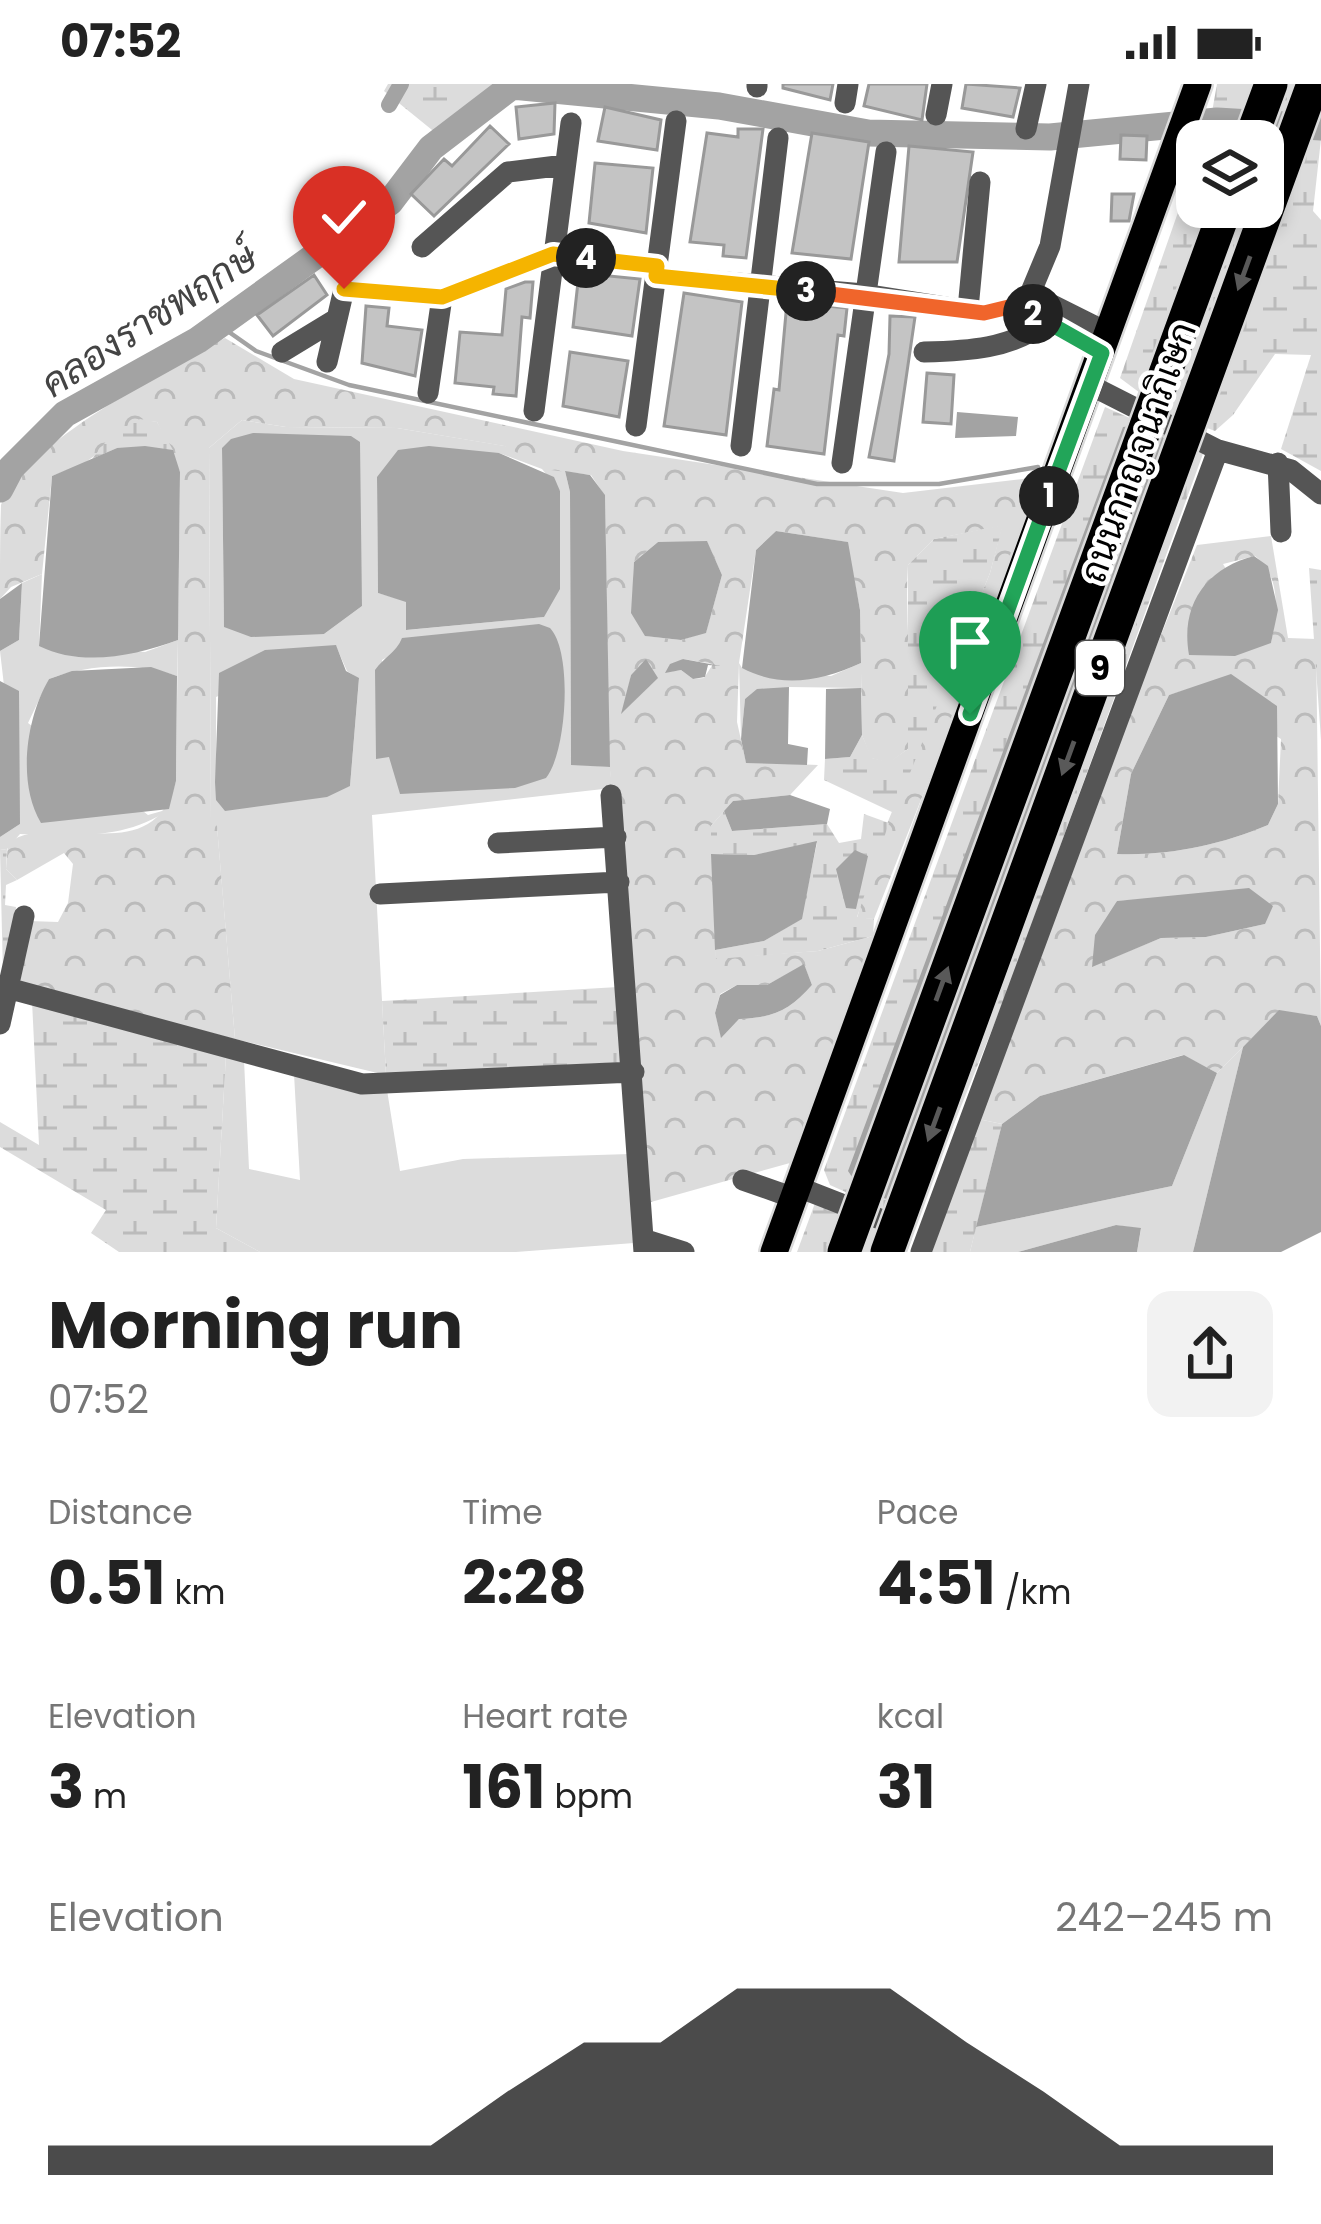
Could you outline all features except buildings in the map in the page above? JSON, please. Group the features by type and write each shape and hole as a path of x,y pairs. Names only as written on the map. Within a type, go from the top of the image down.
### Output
{"highway":[{"path":"1258,120 1271,84"},
{"name":"ถนนกาญจนาภิเษก","path":"887,1252 1313,84"},
{"name":"ถนนกาญจนาภิเษก","path":"844,1252 1218,228"}],"main road":[{"path":"774,1252 1196,90"}],"street":[{"path":"936,116 942,84"},
{"path":"1026,129 1036,84"},
{"path":"327,362 344,289 442,297 553,254 759,287 995,313 1023,300 1050,246 1079,84"},
{"path":"636,426 676,122"},
{"path":"534,411 571,123"},
{"path":"741,446 778,138"},
{"path":"842,463 886,152"},
{"path":"422,247 508,172 565,165"},
{"path":"968,309 980,182"},
{"path":"428,393 442,297"},
{"path":"1023,300 1106,344"},
{"path":"1023,300 1047,322 1106,344"},
{"path":"282,352 333,321"},
{"path":"923,352 985,349 1030,334 1047,322"},
{"path":"1090,386 1217,450 1278,464 1321,494"},
{"path":"742,1180 796,1192 924,1245 1217,450"},
{"path":"1278,464 1281,532"},
{"path":"610,796 644,1245 684,1252"},
{"path":"498,843 616,837"},
{"path":"380,894 620,882"},
{"path":"0,1024 24,916"},
{"path":"6,988 362,1084 634,1072"}],"green space":[{"path":"388,84 493,84 477,106 437,134 384,91"},
{"path":"1217,84 1321,84 1321,111 1212,112"},
{"path":"1284,136 1321,139 1313,211 1321,220 1321,471 1281,449 1311,355 1275,354 1233,415 1215,431 1167,413 1120,378 1176,218 1176,228 1284,228"},
{"path":"225,338 294,379 623,451 903,493 1040,477 1032,518 874,919 857,918 875,853 990,573 1002,526 934,539 908,565 908,749 889,763 871,758 862,735 860,610 847,542 776,531 756,550 739,663 737,722 746,762 818,765 790,795 733,801 711,826 716,958 818,951 873,936 790,1163 651,1202 609,760 605,496 591,475 551,470 504,446 397,428 286,427 242,420 209,448 211,820 217,826 235,1039 19,983 29,921 58,922 68,903 73,864 64,853 17,880 6,869 8,843 51,831 125,832 147,825 164,809 176,781 180,472 157,422 145,421 127,427 86,462 52,476 42,574 11,587 0,599 1,505 14,482 66,434","holes":["658,542 707,542 722,575 706,632 681,640 646,636 632,613 634,562","683,659 713,664 704,678 693,679 681,670 666,672","646,660 657,678 623,712 631,675","804,965 812,985 788,1006 762,1017 739,1019 721,1036 715,1013 720,994 737,985 767,985"]},
{"path":"1105,407 1204,451 1006,995 914,1223 830,1185 824,1170"},
{"path":"140,419 157,422 173,450 117,448 92,459 112,434"},
{"path":"242,420 286,427 397,428 505,446 565,471 570,492 571,764 610,767 612,788 372,815 386,1075 235,1039 217,827 211,821 209,448","holes":["351,436 362,606 324,634 224,626 222,448","499,453 542,469 560,491 544,617 407,630 406,601 378,593 377,477","336,646 347,671 359,679 350,786 216,800 216,697","396,652 393,766 382,660"]},
{"path":"1003,525 990,573 894,813 824,780 825,759 850,757 862,735 872,758 889,762 908,749 908,565 934,539"},
{"path":"1271,536 1288,638 1316,639 1321,1026 1317,1016 1279,1011 1217,1073 1183,1055 1040,1096 1002,1124 978,1119 1085,825 1197,545","holes":["1255,556 1274,585 1271,643 1223,564","1195,687 1281,739 1278,804 1268,825 1232,838 1175,851 1117,854 1131,774 1169,695","1199,896 1265,924 1206,937 1161,938 1092,966 1117,901"]},
{"path":"1309,568 1321,570 1321,740"},
{"path":"42,574 39,645 145,652 178,640 177,676 129,667 64,674 49,679 28,723 148,815 169,809 117,831 20,834 0,850 0,837 20,824 0,651 19,640 22,583"},
{"path":"739,663 742,668 831,676 861,663 861,688 789,687 745,699 741,739"},
{"path":"724,811 732,831 827,824 839,843 861,839 864,814 889,823 857,917 874,919 873,936 818,951 716,959 715,950 764,941 801,919 817,843 754,855 711,854 711,826"},
{"path":"7,849 6,869 17,880 6,885 5,905 16,907 11,957 3,975 0,850"},
{"path":"618,987 624,1062 386,1075 382,1001"},
{"path":"32,1001 226,1055 216,1228 260,1252 119,1252 91,1233 106,1210 0,1147 0,1122 39,1145"},
{"path":"1243,1047 1193,1252 1137,1252 1141,1229 1116,1225 1018,1252 970,1252 976,1227 1172,1186 1217,1073"},
{"path":"226,1055 244,1060 249,1169 300,1180 294,1074 387,1090 400,1171 463,1159 630,1154 634,1243 516,1252 260,1252 216,1228"},
{"path":"978,1119 1002,1124 970,1252 932,1252"},
{"path":"815,1203 912,1239 907,1252 797,1252"}],"shaded area":[{"path":"957,412 1018,417 1016,436 955,438"},
{"path":"1138,425 1168,440 912,1203 883,1198 861,1186 848,1171 1123,427"},
{"path":"253,433 351,436 360,442 362,606 324,634 251,637 224,627 222,448 231,439"},
{"path":"429,446 499,453 554,477 560,491 560,589 544,617 406,630 406,602 378,593 377,477 398,450"},
{"path":"117,448 173,450 180,472 178,640 144,651 90,658 39,646 52,476"},
{"path":"565,471 590,475 605,495 610,767 571,765 570,492"},
{"path":"776,531 848,542 860,610 861,663 802,680 772,679 742,668 756,550"},
{"path":"707,541 722,575 706,633 681,640 645,636 631,613 634,562 658,542"},
{"path":"1254,556 1268,566 1278,610 1271,643 1235,656 1189,655 1189,620 1200,591 1223,569"},
{"path":"22,583 19,640 0,651 0,599"},
{"path":"539,624 550,628 557,640 564,679 559,747 546,778 515,788 400,794 389,757 376,759 378,666 402,638"},
{"path":"336,645 346,671 359,678 350,786 327,797 225,811 216,800 215,782 219,673 265,650"},
{"path":"646,659 658,678 621,714 631,675"},
{"path":"683,659 721,666 708,665 705,677 693,679 681,670 665,673 670,664"},
{"path":"151,667 177,676 176,781 169,809 41,823 29,789 27,751 35,712 49,679 72,671"},
{"path":"1231,674 1277,706 1278,804 1268,825 1194,848 1117,854 1131,774 1169,695"},
{"path":"0,681 19,691 20,824 0,837"},
{"path":"789,687 788,744 808,748 807,765 746,763 741,739 745,699 757,689"},
{"path":"861,688 862,735 850,757 825,759 826,689"},
{"path":"790,795 830,809 827,824 732,831 724,811 733,801"},
{"path":"817,841 802,919 764,941 715,950 711,854 754,855"},
{"path":"855,850 868,856 856,909 846,908 836,869"},
{"path":"1249,888 1273,906 1265,924 1206,937 1161,938 1092,967 1095,935 1117,901"},
{"path":"804,964 812,985 796,1001 762,1017 739,1019 721,1038 715,1013 720,995 737,985 767,985"},
{"path":"1279,1010 1317,1016 1321,1026 1321,1232 1281,1252 1193,1252 1243,1047"},
{"path":"1184,1055 1217,1073 1172,1186 976,1227 1002,1124 1040,1096"},
{"path":"1116,1225 1141,1228 1137,1252 1018,1252"}],"waterway":[{"path":"389,105 401,84"},
{"name":"คลองราชพฤกษ์","path":"0,489 11,468 65,414 198,340 390,202 431,148 512,86 719,106 868,133 1050,137 1217,121 1321,127"},
{"name":"คลองราชพฤกษ์","path":"219,325 256,351 349,385 817,484 939,484 1038,467"}],"route":[{"path":"344,289 442,297 553,254 657,266 656,276 864,295 984,313 1017,305 1102,353 970,714"}]}
